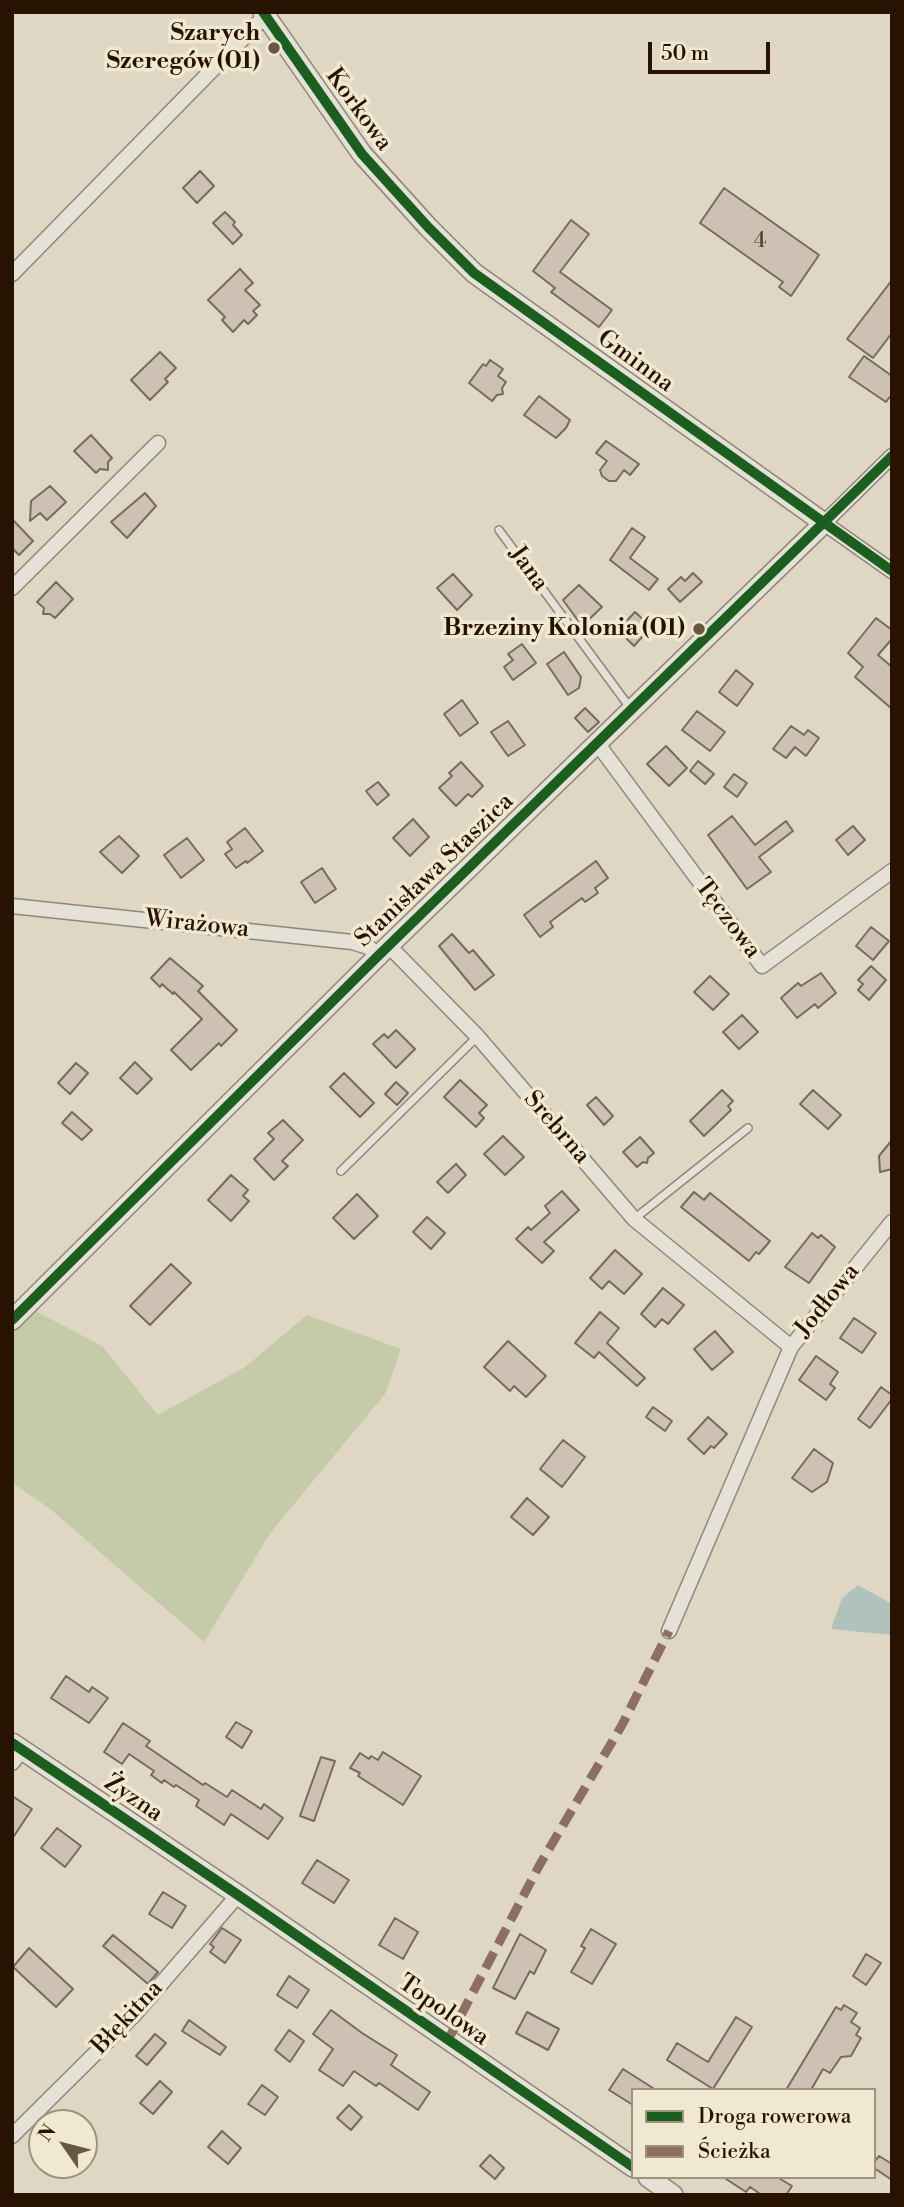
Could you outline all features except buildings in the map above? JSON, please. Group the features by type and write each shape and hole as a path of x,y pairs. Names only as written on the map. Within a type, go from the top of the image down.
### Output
{"street":[{"name":"Korkowa","path":"264,14 362,154 428,227"},
{"path":"12,274 264,14"},
{"name":"Gminna","path":"428,227 474,272 824,523"},
{"path":"12,588 158,443"},
{"name":"Stanisława Staszica","path":"12,1320 384,950 892,456"},
{"path":"824,523 892,571"},
{"name":"Tęczowa","path":"597,743 762,966 892,871"},
{"name":"Wirażowa","path":"12,906 352,942 384,950"},
{"name":"Srebrna","path":"384,950 478,1037 634,1219 791,1347"},
{"name":"Jodłowa","path":"669,1631 791,1347 892,1222"},
{"name":"Żyzna","path":"16,1752 234,1892"},
{"name":"Błękitna","path":"12,2136 134,2015 234,1892"},
{"name":"Topolowa","path":"234,1892 631,2166"},
{"path":"651,2179 673,2195"}],"lane":[{"name":"Jana","path":"499,530 632,710"},
{"path":"341,1171 478,1037"},
{"path":"634,1219 748,1128"}],"green space":[{"path":"30,1308 102,1346 158,1415 245,1367 307,1315 401,1349 385,1394 271,1532 204,1642 49,1508 12,1483 12,1325"}],"shaded area":[{"path":"858,1585 892,1604 892,1635 831,1629 842,1598"}],"marked path":[{"path":"448,2040 539,1866 622,1725 669,1631"}],"cycle path":[{"path":"263,12 362,154 474,273 892,571"},
{"path":"12,1320 379,955 892,456"},
{"path":"12,1743 631,2166"}],"place":[{"name":"Szarych Szeregów (01)","path":"274,48"},
{"name":"Brzeziny Kolonia (01)","path":"699,629"}]}
